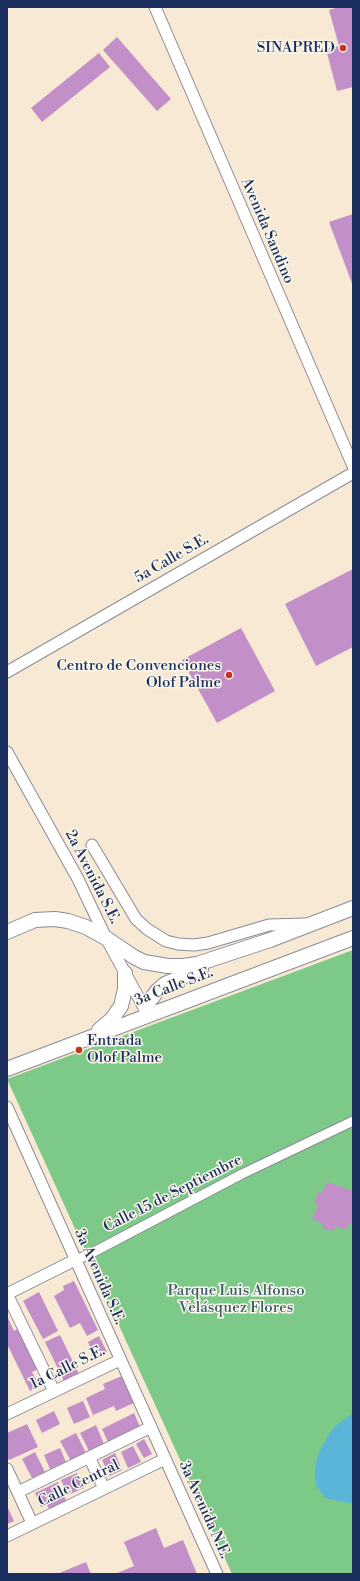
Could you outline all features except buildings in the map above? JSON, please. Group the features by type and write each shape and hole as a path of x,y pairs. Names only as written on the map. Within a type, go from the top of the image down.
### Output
{"street":[{"name":"Avenida Sandino","path":"155,7 353,466"},
{"name":"5a Calle S.E.","path":"7,672 353,473"},
{"name":"2a Avenida S.E.","path":"7,752 78,879 106,938 148,1015"},
{"path":"92,845 136,919 147,929 166,941 178,944 194,945 208,943 269,925 314,923"},
{"name":"3a Calle S.E.","path":"7,932 35,920 56,919 68,921 86,927 106,938 134,958 144,962 168,966 183,966 197,964 270,940 353,908"},
{"name":"3a Calle S.E.","path":"7,1069 353,938"},
{"path":"148,1015 147,1007 150,998 165,984 270,940"},
{"path":"84,1040 109,1022 120,1009 124,994 125,973"},
{"name":"3a Avenida S.E.","path":"7,1107 165,1459"},
{"name":"Calle 15 de Septiembre","path":"7,1294 88,1255 242,1174 353,1121"},
{"path":"7,1294 54,1391"},
{"name":"1a Calle S.E.","path":"7,1414 120,1360"},
{"path":"18,1492 150,1427"},
{"path":"89,1457 104,1488"},
{"name":"Calle Central","path":"7,1536 165,1459"},
{"name":"3a Avenida N.E.","path":"165,1459 216,1574"},
{"path":"7,1469 32,1524"}],"green space":[{"name":"Parque Luis Alfonso Velásquez Flores","path":"353,950 353,1574 232,1574 7,1079"}],"water":[{"path":"353,1413 353,1504 325,1498 316,1485 315,1472 317,1458 322,1446 334,1427"}],"place":[{"name":"SINAPRED","path":"343,48"},
{"name":"Centro de Convenciones Olof Palme","path":"229,675"},
{"name":"Entrada Olof Palme","path":"79,1050"}]}
